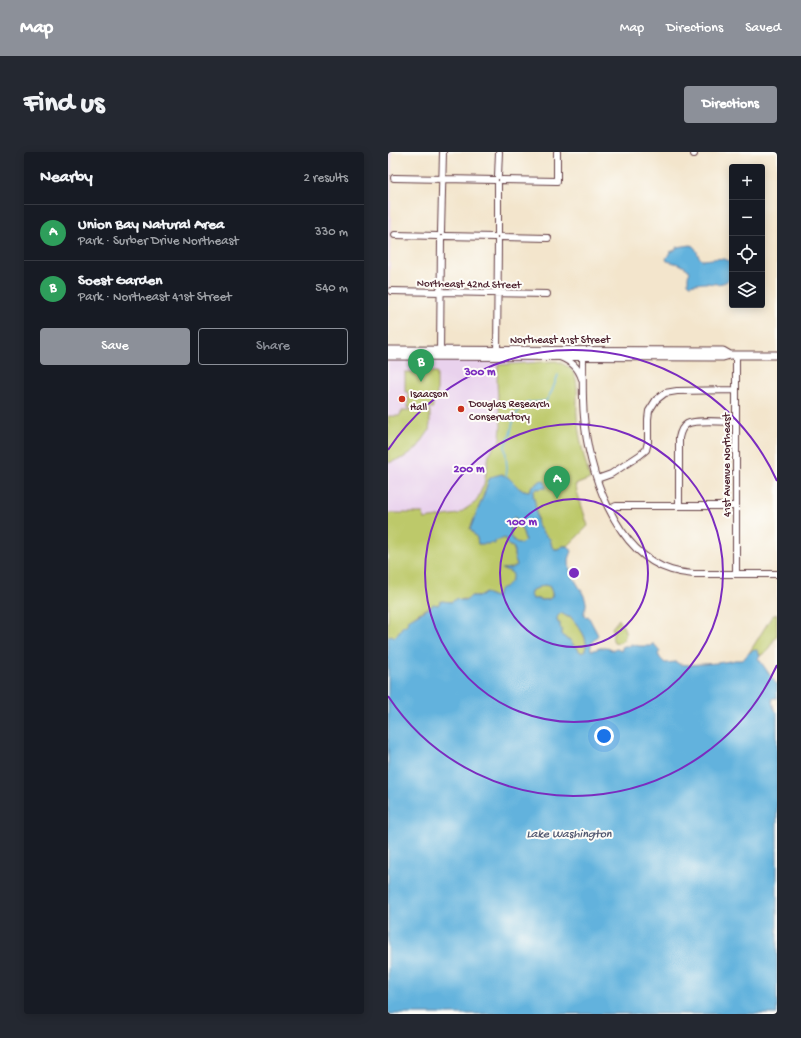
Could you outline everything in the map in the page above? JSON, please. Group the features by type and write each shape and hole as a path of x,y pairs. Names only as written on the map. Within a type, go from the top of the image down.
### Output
{"street":[{"path":"440,353 443,152"},
{"path":"497,353 499,152"},
{"path":"394,178 556,182 557,152"},
{"path":"395,235 548,238"},
{"name":"Northeast 42nd Street","path":"391,291 546,294"},
{"name":"Northeast 41st Street","path":"388,350 440,353 583,354 723,351 733,355 777,355"},
{"name":"Northeast 41st Street","path":"388,356 440,353"},
{"name":"Northeast 41st Street","path":"497,353 560,357 583,354"},
{"path":"583,354 583,412 590,459 597,480 618,526 632,545 655,563 671,570 688,573 777,574"},
{"name":"41st Avenue Northeast","path":"733,355 736,390 736,574"},
{"path":"560,357 573,364 583,382"},
{"path":"597,480 611,474 640,456 646,450 648,442 649,411 656,400 665,393 670,391 736,390"},
{"path":"679,506 679,438 684,427 690,422 736,422"},
{"path":"610,509 616,506 736,506"}],"shaded area":[{"path":"388,152 392,152 388,357"},
{"path":"388,357 535,359 535,649 388,649"}],"green space":[{"path":"556,361 570,369 574,373 576,380 578,424 582,448 590,479 575,485 588,526 568,546 554,549 550,539 538,526 533,496 534,491 539,488 542,480 531,487 531,490 528,491 520,489 503,474 489,479 470,529 477,538 478,544 490,543 505,538 507,544 514,548 514,556 517,565 512,568 503,569 514,574 511,581 497,597 491,595 471,596 467,600 463,599 452,602 441,601 437,605 431,606 413,617 407,625 403,626 396,636 394,637 392,635 388,637 388,513 423,513 424,519 458,514 476,502 484,484 489,455 494,446 499,442 500,438 501,425 497,381 498,365"},
{"path":"405,372 437,372 437,399 433,399 433,408 408,408 408,392 405,392"},
{"path":"403,410 430,410 429,431 417,448 403,458 388,463 388,416 399,416"},
{"path":"514,517 516,518 523,532 525,540 521,544 510,537 509,528 513,527 512,519"},
{"path":"544,585 549,586 551,589 551,598 543,600 533,599 530,596 531,591"},
{"path":"561,613 566,616 570,616 583,633 586,648 583,653 579,651 569,639 566,639 562,634 557,619 557,616"},
{"path":"777,614 777,635 767,651 760,656 755,650 749,653 772,616"},
{"path":"619,619 624,629 625,636 621,642 617,643 613,640 614,632 612,628"}],"water":[{"path":"693,246 702,260 719,258 729,261 729,280 715,284 705,283 690,285 688,283 688,276 690,272 680,265 667,261 666,259 670,252 675,250 677,247"},
{"name":"Lake Washington","path":"502,474 508,477 520,489 528,491 531,490 531,487 542,480 545,482 546,488 536,489 533,496 538,526 550,539 554,549 568,546 572,551 569,566 586,602 584,615 585,617 588,616 598,635 592,644 591,650 607,648 621,651 623,646 630,646 631,644 651,646 654,644 660,651 658,654 660,658 665,663 676,662 679,664 689,665 743,660 751,652 757,650 760,656 758,658 777,685 777,698 773,698 772,701 774,709 777,712 777,1014 388,1014 388,637 392,635 394,637 396,636 403,626 407,625 408,620 431,607 433,604 438,605 441,601 452,602 457,598 459,600 467,600 471,596 481,596 485,593 497,597 499,590 511,581 513,574 502,569 512,568 517,565 514,556 514,548 507,544 505,538 495,541 495,544 478,544 477,538 470,529 489,479","holes":["514,517 516,518 523,532 525,540 521,544 510,537 510,528 513,527 512,519","544,585 549,586 552,596 547,600 533,599 530,596 531,591","560,614 570,616 583,633 586,643 586,648 583,653 579,651 577,647 574,646 569,639 566,639 562,634 560,623 558,623 557,620 557,617"]}],"waterway":[{"path":"506,478 507,468 505,445 510,435 514,418 521,407 526,403 546,401 552,391 558,375"}],"place":[{"name":"Soest Garden","path":"421,382"},
{"name":"Isaacson Hall","path":"402,399"},
{"name":"Douglas Research Conservatory","path":"461,409"},
{"name":"Union Bay Natural Area","path":"557,499"}]}
